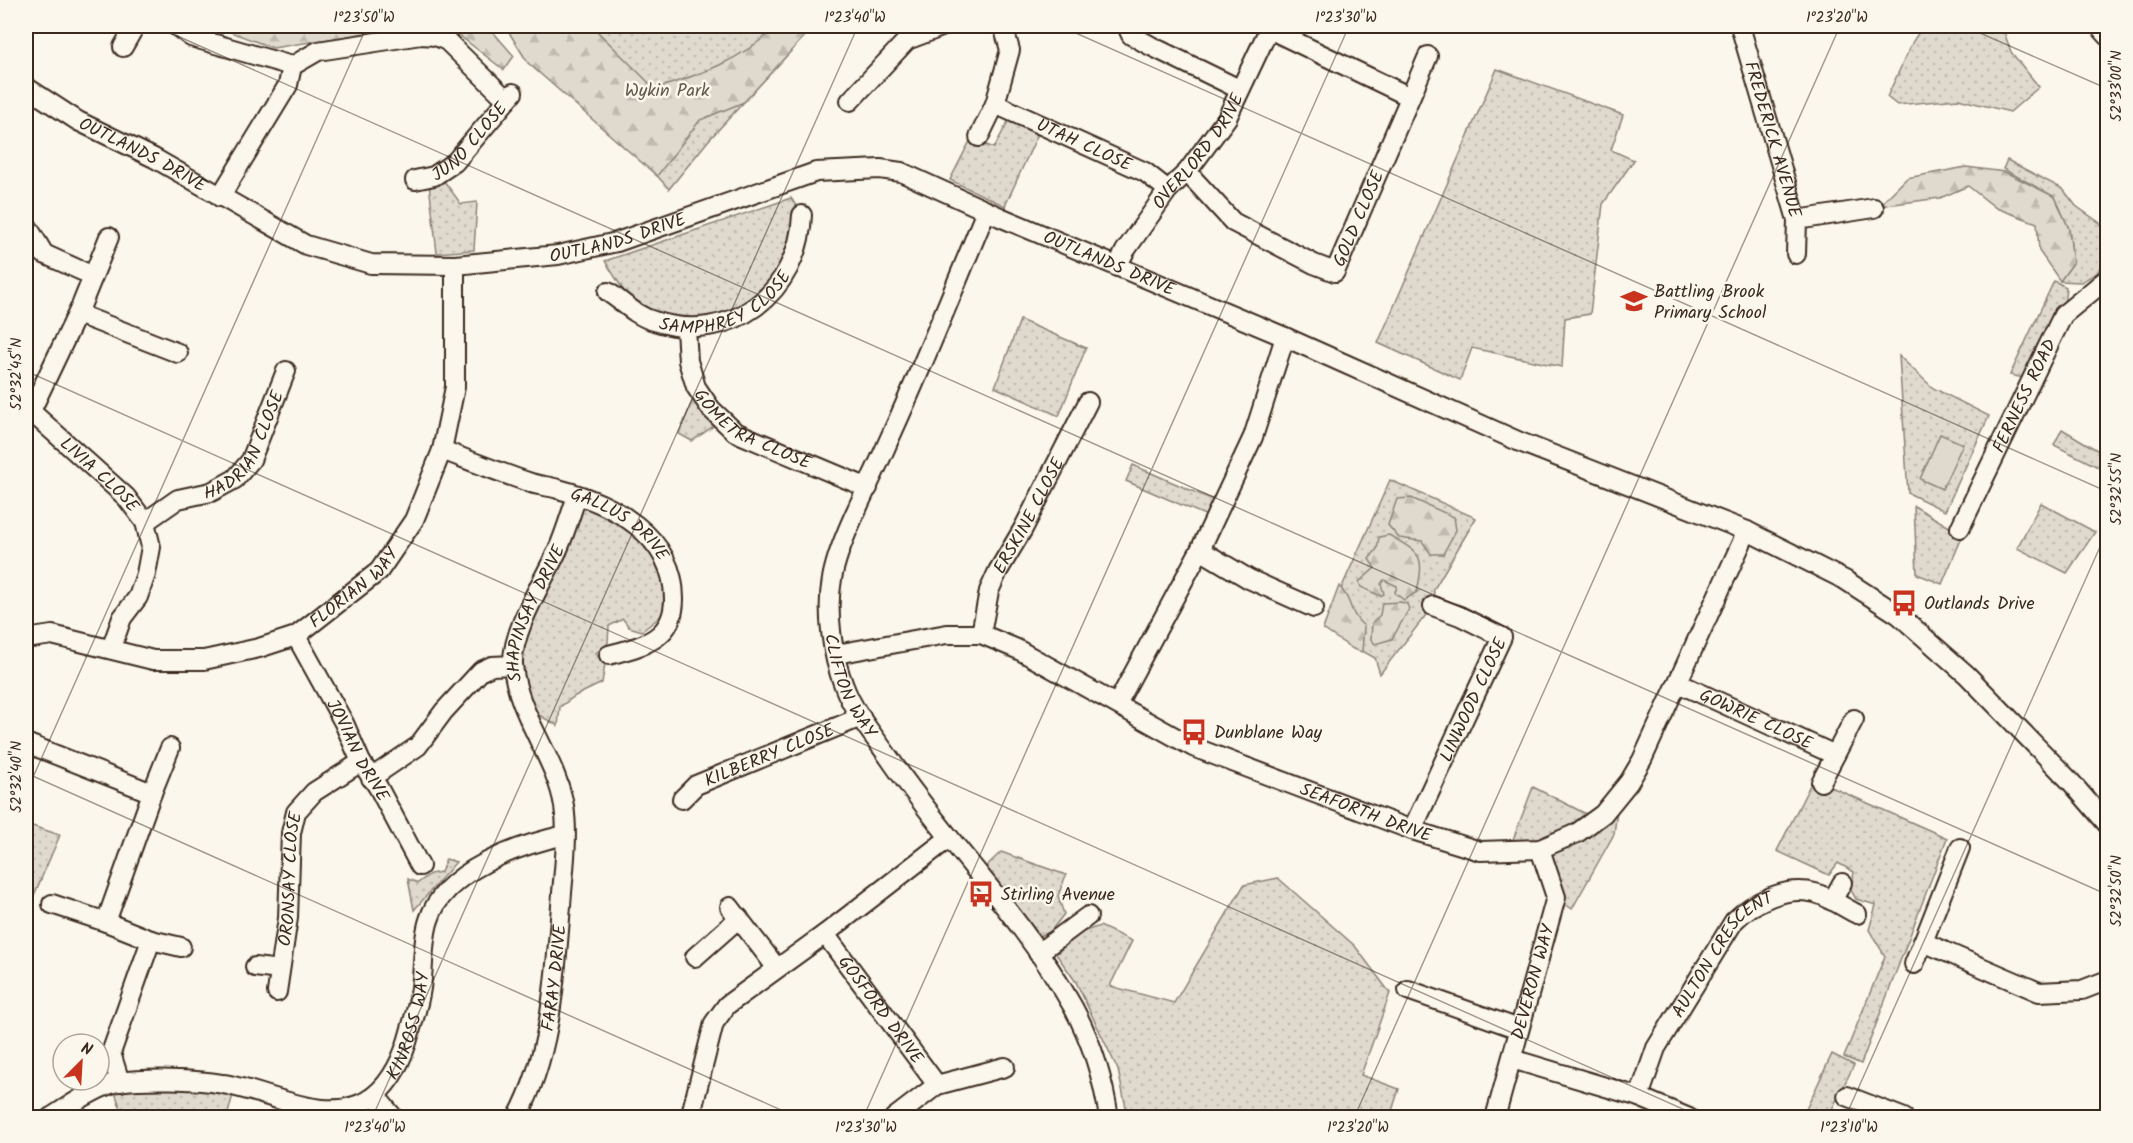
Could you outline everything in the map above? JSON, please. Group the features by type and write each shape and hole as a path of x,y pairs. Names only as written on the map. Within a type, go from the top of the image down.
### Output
{"street":[{"path":"123,47 135,26"},
{"path":"176,26 191,37 292,66 288,85 220,197"},
{"path":"850,101 907,40 940,26"},
{"path":"979,137 995,104 1010,50 1003,26"},
{"path":"1127,26 1131,35 1239,89"},
{"name":"FREDERICK AVENUE","path":"1740,26 1797,220 1796,254"},
{"path":"2099,26 2108,36"},
{"name":"OVERLORD DRIVE","path":"1117,267 1125,251 1168,190 1187,172 1227,118 1269,29 1410,98"},
{"name":"JUNO CLOSE","path":"292,66 318,51 421,35 436,36 447,41 511,96 455,162 434,176 415,180"},
{"path":"1410,98 1428,56"},
{"name":"OUTLANDS DRIVE","path":"26,87 78,121 154,158 306,245 337,256 371,264 455,265 558,255 617,242 816,172 880,169 901,172 986,211 1285,337 1520,442 1747,531 1845,580 1899,615 1967,675 2072,782 2108,825"},
{"name":"GOLD CLOSE","path":"1187,172 1233,222 1314,264 1335,272 1410,98"},
{"name":"UTAH CLOSE","path":"995,104 1145,172 1168,190"},
{"path":"1797,220 1874,208"},
{"name":"CLIFTON WAY","path":"986,211 925,360 868,488 832,579 831,614 836,654 844,686 861,717 949,838 1038,953 1072,1006 1098,1061 1109,1118"},
{"name":"SAMPHREY CLOSE","path":"608,292 639,315 686,328 722,323 743,315 766,298 780,283 801,238 802,215"},
{"path":"26,224 44,254 93,276"},
{"path":"28,409 78,314 109,237"},
{"name":"FLORIAN WAY","path":"26,639 52,635 153,660 204,660 259,648 296,636 379,571 414,520 442,450 455,387 455,265"},
{"name":"FERNESS ROAD","path":"1960,528 2063,315 2108,278"},
{"path":"78,314 178,353"},
{"name":"GOMETRA CLOSE","path":"686,328 688,362 696,387 711,409 735,432 868,488"},
{"path":"1117,704 1200,550 1253,437 1285,337"},
{"name":"HADRIAN CLOSE","path":"145,522 178,499 211,492 236,479 251,460 286,371"},
{"name":"ERSKINE CLOSE","path":"981,634 989,591 998,571 1023,529 1088,402"},
{"name":"LIVIA CLOSE","path":"28,409 126,496 145,522"},
{"name":"GALLUS DRIVE","path":"442,450 533,483 578,496 622,515 645,530 659,549 670,571 674,606 672,615 657,639 609,655"},
{"name":"SHAPINSAY DRIVE","path":"565,835 564,805 522,699 513,665 515,646 526,617 559,546 578,496"},
{"path":"111,649 122,618 138,597 146,574 150,547 145,522"},
{"name":"SEAFORTH DRIVE","path":"836,654 947,634 981,634 1017,649 1193,747 1412,830 1480,851 1540,849 1577,833 1596,819 1629,782 1678,683 1747,531"},
{"path":"1200,550 1250,579 1314,608"},
{"name":"LINWOOD CLOSE","path":"1412,830 1502,637 1460,616 1432,606"},
{"name":"JOVIAN DRIVE","path":"296,636 344,723 366,770 420,866"},
{"name":"ORONSAY CLOSE","path":"277,992 288,918 291,833 296,812 314,792 418,746 458,695 481,671 492,666 513,665"},
{"name":"GOWRIE CLOSE","path":"1678,683 1834,755"},
{"name":"KILBERRY CLOSE","path":"682,799 696,785 861,717"},
{"path":"1821,782 1854,719"},
{"path":"26,743 152,793"},
{"path":"106,922 170,748"},
{"name":"KINROSS WAY","path":"50,1118 120,1082 222,1084 324,1110 348,1107 375,1095 394,1074 406,1047 421,992 428,921 437,902 464,876 493,857 539,840 565,835"},
{"name":"FARAY DRIVE","path":"517,1118 537,1074 552,1002 566,859 565,835"},
{"path":"690,1118 714,1023 727,1005 776,967 825,934 949,838"},
{"path":"1914,964 1960,848"},
{"name":"DEVERON WAY","path":"1495,1118 1556,897 1540,849"},
{"path":"1832,901 1842,883"},
{"name":"AULTON CRESCENT","path":"1639,1097 1656,1048 1734,921 1743,911 1771,897 1794,891 1814,893 1857,914"},
{"path":"52,904 151,940 181,947"},
{"path":"695,957 734,912 776,967"},
{"path":"1038,953 1088,916"},
{"name":"GOSFORD DRIVE","path":"825,934 937,1085"},
{"path":"120,1082 111,1053 151,940"},
{"path":"1923,942 2039,992 2082,990 2108,980"},
{"path":"255,967 280,970"},
{"path":"1408,990 1520,1029"},
{"path":"1512,1059 1639,1097 1689,1118"},
{"path":"894,1118 937,1085 1005,1067"},
{"path":"375,1095 394,1118"},
{"path":"1847,1096 1904,1118"}],"green space":[{"path":"215,26 410,26 273,48"},
{"path":"447,26 499,26 494,33 514,56 504,70"},
{"name":"Wykin Park","path":"505,26 814,26 708,141 669,189 626,141"},
{"name":"Wykin Park","path":"505,26 592,26 655,89 720,65 750,48 776,26 814,26 744,102 700,120 657,176 528,63"},
{"path":"1923,26 2002,26 2011,52 2039,87 2010,112 1958,99 1897,105 1887,97 1913,41"},
{"path":"1497,69 1623,115 1611,150 1634,160 1603,204 1590,314 1565,318 1562,367 1472,348 1460,380 1378,343"},
{"path":"1013,112 1042,125 1005,206 950,180 971,139 994,148"},
{"path":"2007,160 2063,189 2076,206 2100,223 2106,239 2106,256 2097,273 2081,282 2060,281 2073,263 2069,229 2055,197 2003,169"},
{"path":"1966,167 2005,172 2055,197 2069,229 2073,263 2060,281 2039,251 2037,223 1996,208 1968,186 1940,198 1879,206 1907,178"},
{"path":"441,177 461,204 477,202 474,250 437,253 429,184"},
{"path":"791,198 802,215 786,272 722,323 639,315 605,261"},
{"path":"2054,281 2066,287 2063,315 2032,380 2010,375"},
{"path":"1020,320 1086,348 1059,416 995,387"},
{"path":"1899,356 1933,388 1989,416 1945,511 1908,493"},
{"path":"697,390 722,420 692,441 679,434"},
{"path":"2062,429 2107,456 2107,469 2102,469 2054,445"},
{"path":"1940,434 1963,444 1942,489 1920,479"},
{"path":"1133,465 1220,503 1214,519 1126,481"},
{"path":"1390,480 1476,518 1434,589 1433,606 1380,674 1375,658 1323,629"},
{"path":"577,496 645,530 674,606 642,631 629,627 623,619 609,626 608,643 596,653 605,664 602,683 575,696 560,707 558,726 525,707 513,665"},
{"path":"1411,498 1454,517 1456,530 1443,554 1431,554 1422,541 1399,538 1388,525 1397,499"},
{"path":"2041,503 2095,532 2067,573 2017,548"},
{"path":"1914,506 1963,535 1942,584 1917,574"},
{"path":"1389,535 1414,551 1420,562 1417,592 1404,600 1395,593 1397,586 1384,580 1381,584 1384,594 1380,596 1361,587 1359,582 1375,568 1369,559 1377,549 1379,537"},
{"path":"1339,586 1347,596 1355,616 1364,626 1362,652 1353,649 1323,629"},
{"path":"1382,603 1407,604 1409,609 1392,639 1375,644 1371,639 1372,623 1380,615"},
{"path":"1813,779 1947,838 1861,1064 1844,1057 1885,956 1869,930 1876,905 1856,899 1851,890 1854,872 1838,863 1829,875 1777,851"},
{"path":"1533,787 1596,819 1619,794 1614,834 1572,909 1558,899 1540,849 1509,850"},
{"path":"26,824 60,835 26,914"},
{"path":"1001,852 1066,875 1058,896 1064,914 1050,932 1028,940 978,874"},
{"path":"446,859 456,862 414,910 408,879 418,883 430,874 441,872"},
{"path":"1278,878 1355,946 1390,993 1361,1075 1399,1089 1390,1117 1128,1117 1118,1070 1076,982 1056,954 1082,932 1100,926 1132,941 1110,986 1174,1003 1244,885"},
{"path":"1832,1054 1854,1065 1828,1117 1802,1118"},
{"path":"112,1084 235,1087 227,1117 124,1118"}],"place":[{"name":"Battling Brook Primary School","path":"1634,301"},
{"name":"Outlands Drive","path":"1904,603"},
{"name":"Dunblane Way","path":"1194,732"},
{"name":"Stirling Avenue","path":"981,894"}]}
